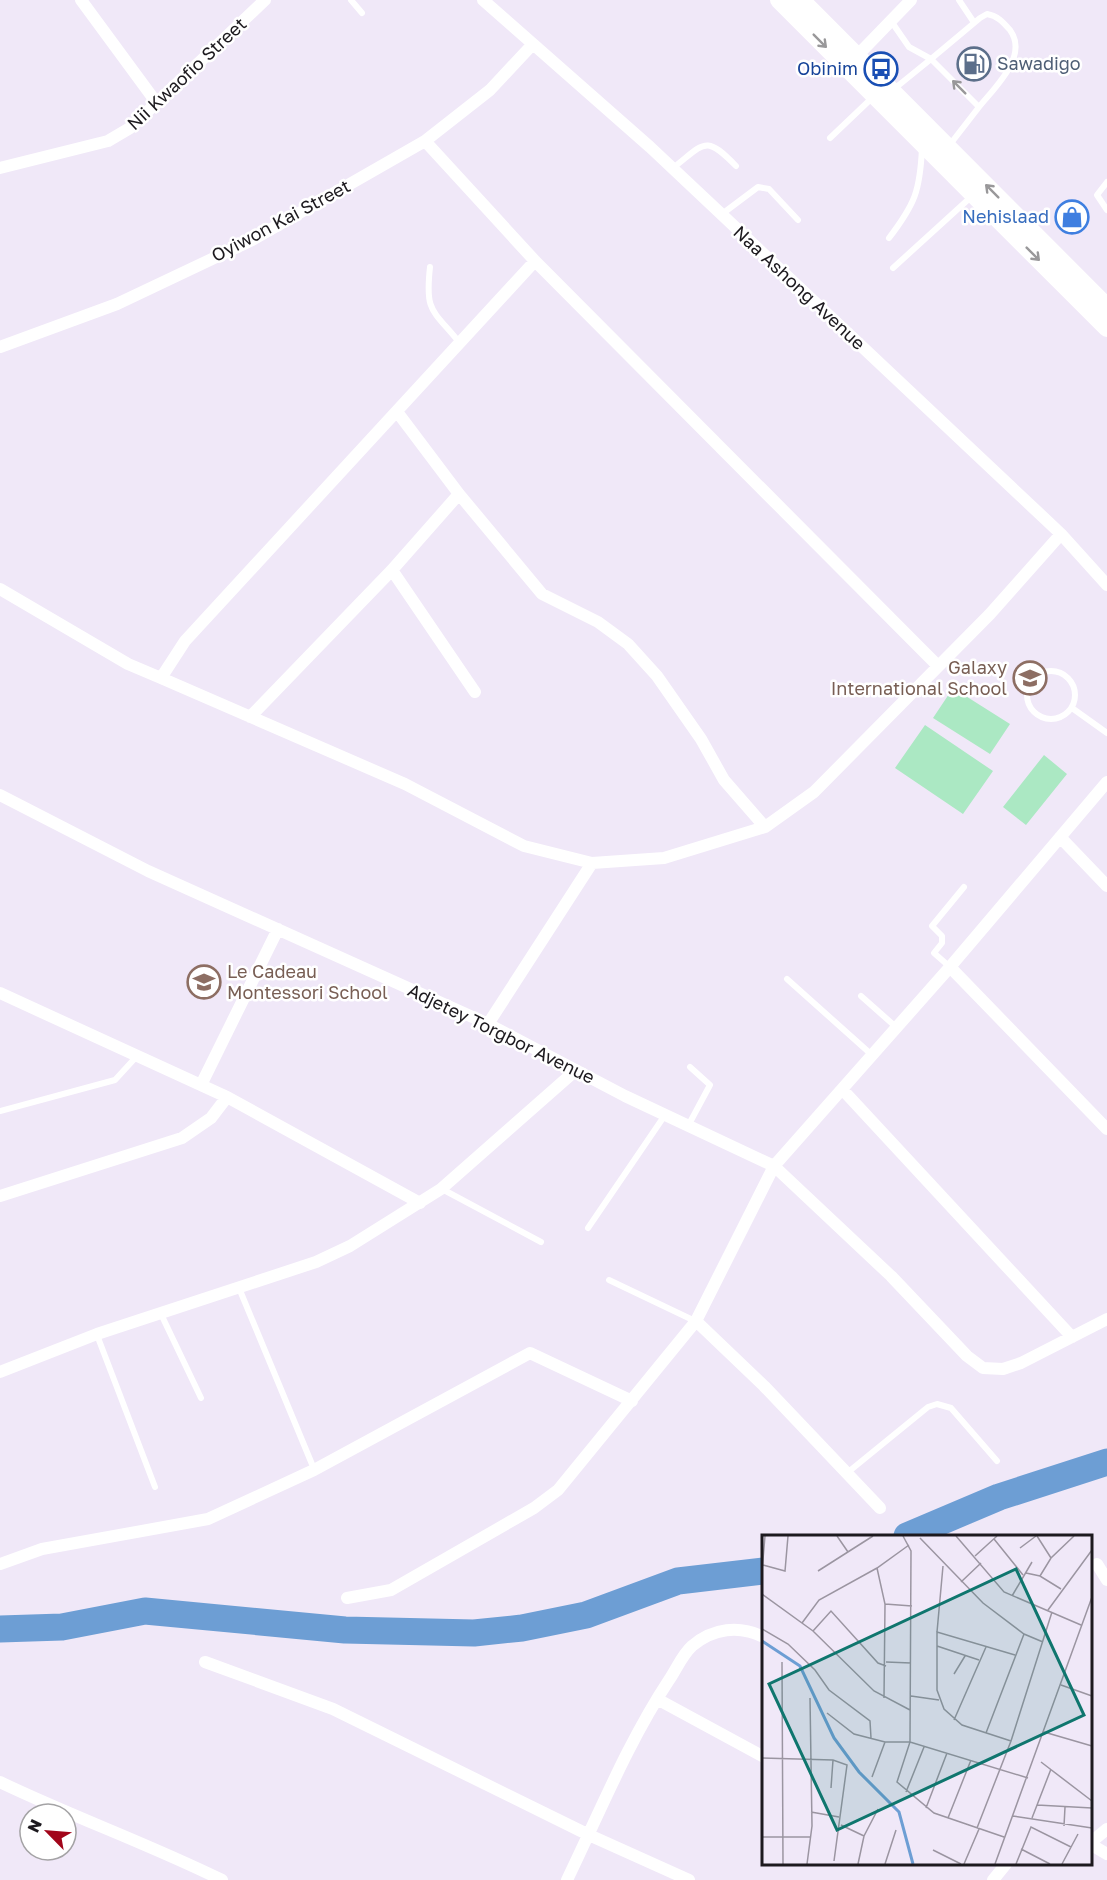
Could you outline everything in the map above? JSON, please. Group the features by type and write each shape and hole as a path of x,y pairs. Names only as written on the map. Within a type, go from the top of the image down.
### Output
{"main road":[{"path":"779,0 852,61"},
{"path":"801,0 852,61 883,93 922,143 1107,328"},
{"path":"883,93 948,147 1104,298"}],"street":[{"path":"81,0 156,102"},
{"name":"Nii Kwaofio Street","path":"0,168 108,141 130,129 265,0"},
{"name":"Naa Ashong Avenue","path":"483,0 532,45 578,82 672,168 1060,534 1107,585"},
{"path":"852,61 911,0"},
{"name":"Oyiwon Kai Street","path":"0,347 117,304 252,240 425,141 490,90 532,45"},
{"path":"425,141 535,261 937,665"},
{"path":"161,678 185,641 398,413 459,342 535,261"},
{"path":"398,413 459,494 542,594 598,622 628,644 657,676 702,739 724,780 765,827"},
{"path":"250,717 392,570 459,494"},
{"path":"0,589 128,664 405,784 524,846 592,863 664,858 765,827 814,792 937,665 990,614 1060,534"},
{"path":"392,570 475,692"},
{"path":"347,1598 391,1590 534,1508 558,1490 696,1321 774,1166 950,967 1107,782"},
{"name":"Adjetey Torgbor Avenue","path":"0,795 148,871 488,1024 575,1071 774,1166 891,1276 967,1356 983,1368 1002,1369 1021,1363 1072,1337"},
{"path":"1060,837 1107,886"},
{"path":"488,1024 592,863"},
{"path":"201,1085 278,929"},
{"path":"950,967 1107,1130"},
{"path":"0,993 227,1097 420,1203"},
{"path":"0,1372 97,1334 316,1262 350,1246 441,1189 575,1071"},
{"path":"842,1089 1072,1337 1107,1319"},
{"path":"0,1196 182,1138 211,1118 227,1097"},
{"path":"696,1321 764,1386 880,1508"},
{"path":"0,1564 42,1549 208,1520 314,1470 530,1353 632,1401"},
{"path":"1097,1564 1107,1581"},
{"path":"567,1880 657,1699 690,1648 702,1639 727,1629 749,1630 762,1636"},
{"path":"205,1662 333,1709 589,1834 689,1880"},
{"path":"657,1699 762,1755"},
{"path":"0,1782 68,1814 173,1856 222,1880"},
{"path":"1092,1841 1107,1829"},
{"path":"1092,1844 1107,1854"},
{"path":"993,1880 1004,1865"}],"lane":[{"path":"351,0 362,13"},
{"path":"959,0 973,21"},
{"path":"830,138 883,93 931,58 973,21 987,14 994,16 1002,21 1015,37 1016,46 1011,64 948,147"},
{"path":"891,21 909,47 931,58 979,107"},
{"path":"888,238 905,217 920,183 922,143"},
{"path":"672,168 703,145 711,144 721,150 736,166"},
{"path":"1107,182 1097,195 1107,210"},
{"path":"722,215 758,187 769,189 798,220"},
{"path":"893,268 974,195"},
{"path":"430,267 427,296 430,306 459,342"},
{"path":"1041,673 1064,674 1069,679 1075,693 1072,708 1060,718 1045,719 1038,716 1027,698 1030,683 1041,673"},
{"path":"1072,708 1107,733"},
{"path":"950,967 934,953 942,942 942,936 932,926 964,887"},
{"path":"787,979 872,1054"},
{"path":"861,996 897,1027"},
{"path":"0,1111 115,1080 137,1056"},
{"path":"688,1126 710,1085 690,1067"},
{"path":"588,1228 665,1115"},
{"path":"441,1189 541,1242"},
{"path":"609,1280 696,1321"},
{"path":"238,1288 314,1470"},
{"path":"161,1314 201,1398"},
{"path":"97,1334 155,1487"},
{"path":"847,1474 928,1407 937,1404 951,1408 997,1461"}],"green space":[{"path":"953,688 1010,724 990,754 933,718"},
{"path":"925,725 993,771 963,814 895,768"},
{"path":"1044,755 1067,774 1026,825 1003,807"}],"waterway":[{"path":"909,1535 999,1497 1107,1462"},
{"path":"0,1629 62,1627 145,1611 345,1630 474,1633 522,1628 586,1615 678,1581 762,1571"}],"place":[{"name":"Sawadigo","path":"974,64"},
{"name":"Obinim","path":"881,69"},
{"name":"Nehislaad","path":"1072,217"},
{"name":"Galaxy International School","path":"1030,678"},
{"name":"Le Cadeau Montessori School","path":"204,982"}]}
